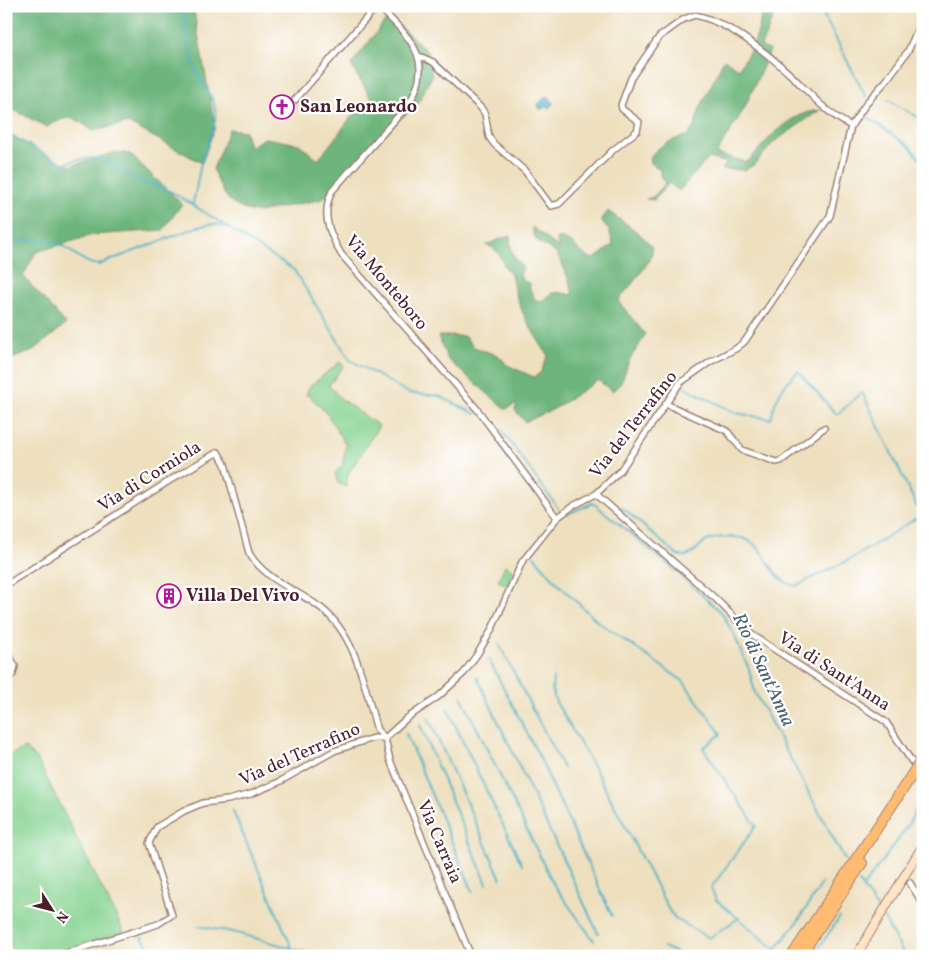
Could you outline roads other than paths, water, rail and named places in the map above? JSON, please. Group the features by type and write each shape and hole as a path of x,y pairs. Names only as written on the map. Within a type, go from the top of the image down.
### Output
{"highway":[{"path":"800,956 907,789 923,758"},
{"path":"792,956 907,789 923,770"}],"main road":[{"path":"856,956 923,845"}],"street":[{"path":"295,100 377,6 407,36 419,56 433,62 481,108 486,114 489,137 494,144 525,171 551,206 559,204 612,151 637,131 639,122 621,106 631,78 659,37 684,19 695,14 715,21 770,58 830,114 850,126"},
{"name":"Via del Terrafino","path":"57,956 158,924 172,915 149,843 157,827 165,821 203,803 228,800 251,794 356,743 385,738 407,718 438,698 464,673 491,630 522,562 557,518 573,506 596,494 620,471 666,404 686,379 710,362 737,348 745,341 822,229 834,202 850,126 908,51 923,17"},
{"name":"Via Monteboro","path":"419,56 420,74 418,90 408,105 332,191 327,201 327,227 341,254 477,410 557,518"},
{"path":"666,404 728,432 742,450 776,462 781,461 824,428"},
{"name":"Via di Corniola","path":"6,585 218,452 226,464 249,553 257,566 267,575 320,608 339,628 354,654 377,730 385,738"},
{"name":"Via di Sant'Anna","path":"596,494 710,594 748,632 886,722 912,762"},
{"path":"6,650 15,666 13,674 6,680"},
{"name":"Via Carraia","path":"385,738 388,755 471,956"},
{"path":"910,883 923,904"}],"water":[{"path":"547,95 554,103 549,108 546,106 541,110 537,105"}],"waterway":[{"path":"183,6 191,56 200,79 215,106 215,122 201,163 193,204"},
{"path":"819,6 866,97"},
{"path":"917,56 923,60"},
{"path":"888,100 923,120"},
{"path":"863,114 909,146 923,162"},
{"path":"6,132 63,164 80,159 101,158 133,178 172,192 223,224"},
{"name":"Rio di Sant'Anna","path":"6,242 51,241 87,262 98,265 197,227 212,224 225,226 294,270 350,360 409,393 439,396 476,414"},
{"path":"682,386 736,413 771,419 780,392 798,371 837,415 862,392 923,519"},
{"name":"Rio di Sant'Anna","path":"493,425 502,431 558,508"},
{"name":"Rio di Sant'Anna","path":"567,514 593,503 668,564 722,613 749,669 755,693 845,860"},
{"path":"611,503 624,509 677,555 686,556 707,541 724,537 738,537 751,542 758,547 780,578 796,586 851,559 923,514"},
{"path":"534,556 559,585 598,622 683,681 721,734 703,748 756,826 711,888 716,900 775,949"},
{"path":"499,644 563,768"},
{"path":"489,660 539,756 612,916"},
{"path":"477,677 598,933"},
{"path":"553,678 552,690 556,702 596,771 670,912 676,919 709,938 739,918"},
{"path":"461,696 554,885 594,941"},
{"path":"447,708 522,865"},
{"path":"429,719 501,879"},
{"path":"420,725 487,884"},
{"path":"406,734 473,892"},
{"path":"863,887 905,830 923,791"},
{"path":"232,809 292,948"},
{"path":"770,956 796,924 823,882"},
{"name":"Rio di Sant'Anna","path":"859,882 878,910"},
{"path":"813,956 840,917"},
{"name":"Rio di Sant'Anna","path":"884,919 905,956"},
{"path":"198,926 233,932 320,956"},
{"path":"142,937 154,956"},
{"path":"664,947 683,956"}],"tunnel":[{"path":"916,768 923,778"}],"place":[{"name":"San Leonardo","path":"282,107"},
{"name":"Villa Del Vivo","path":"169,596"}]}
